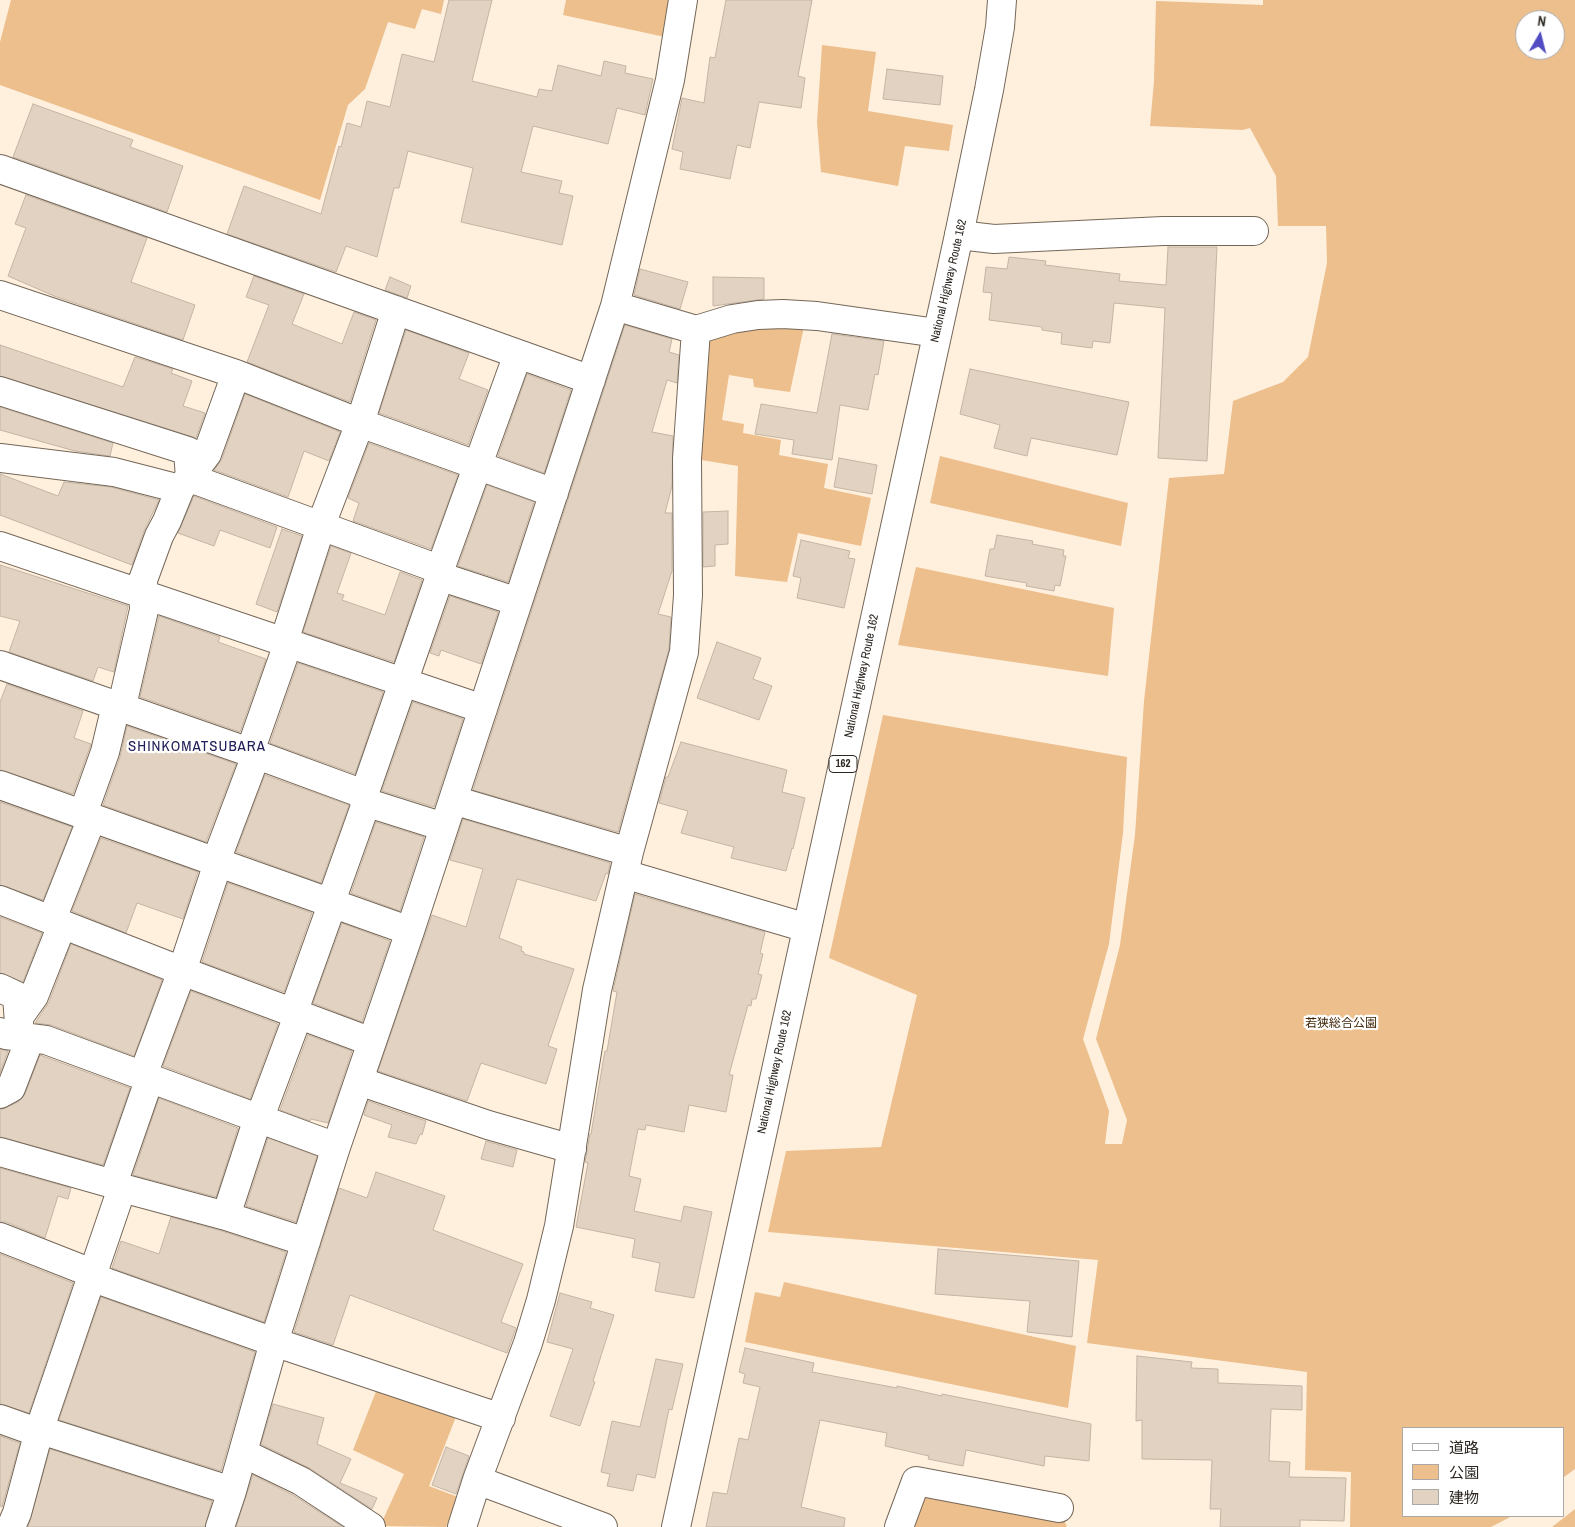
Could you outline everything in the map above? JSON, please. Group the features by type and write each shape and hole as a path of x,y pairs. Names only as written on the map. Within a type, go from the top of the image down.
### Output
{"main road":[{"path":"220,1527 274,1342 336,1147 410,931 615,306 670,80 683,0"},
{"name":"National Highway Route 162","path":"676,1527 959,235 989,90 1000,28 1002,0"},
{"path":"0,169 591,380"},
{"path":"959,235 994,239 1163,231 1254,231"},
{"path":"0,295 236,374 360,423 554,493"},
{"path":"615,306 696,330 732,319 783,314 817,316 937,333"},
{"path":"11,1527 17,1513 39,1431 92,1276 147,1086 146,1068 182,971 219,853 253,763 253,743 284,655 288,629 322,526 360,423 396,310"},
{"path":"462,1527 477,1480 528,1343 541,1300 559,1226 597,990 626,863 684,652 688,595 687,459 696,330"},
{"path":"226,1216 258,1118 296,1021 296,1005 364,809 366,789 440,572 518,354"},
{"path":"13,1029 34,996 60,930 54,914 88,828 86,805 106,752 114,714 124,697 144,610 143,580 160,536 185,483 207,454 236,374"},
{"path":"0,391 188,451 185,483"},
{"path":"0,458 185,483 322,526 436,568 445,578 518,602"},
{"path":"0,546 144,593 483,709"},
{"path":"0,665 252,753 358,792 368,803 444,827"},
{"path":"0,785 410,931"},
{"path":"453,800 806,928"},
{"path":"0,900 372,1042"},
{"path":"0,988 17,996 13,1029 26,1049 11,1088 0,1094"},
{"path":"13,1029 336,1147"},
{"path":"359,1081 488,1125 572,1149"},
{"path":"0,1152 226,1216 306,1242"},
{"path":"0,1237 84,1270 105,1282 274,1342 501,1418"},
{"path":"0,1419 232,1491"},
{"path":"243,1453 302,1481 371,1527"},
{"path":"477,1480 603,1527"},
{"path":"899,1527 916,1482 1059,1508"}],"green space":[{"path":"11,0 444,0 441,14 422,9 415,29 388,22 365,89 348,105 320,200 0,85 0,42"},
{"path":"566,0 670,0 665,37 563,15"},
{"name":"若狭総合公園","path":"1263,0 1575,0 1575,1469 1565,1476 1565,1427 1402,1427 1402,1517 1510,1517 1491,1527 1350,1527 1351,1472 1305,1470 1307,1372 1087,1343 1098,1260 768,1232 786,1151 881,1147 917,995 829,958 883,715 1127,757 1123,833 1109,944 1083,1039 1109,1111 1105,1144 1122,1144 1127,1120 1096,1039 1120,945 1135,835 1144,701 1169,478 1224,474 1233,401 1283,382 1308,357 1327,263 1326,226 1278,226 1276,176 1250,128 1243,130 1150,126 1154,81 1156,1 1263,5"},
{"path":"822,45 876,52 868,111 953,125 949,151 905,146 898,186 821,172 817,122"},
{"path":"805,322 790,392 754,387 753,379 729,375 722,420 744,424 743,433 781,440 779,455 828,464 824,488 871,498 861,546 798,533 787,582 735,576 738,466 695,459 704,334"},
{"path":"940,456 1128,503 1121,546 930,503"},
{"path":"916,567 1114,608 1108,676 898,645"},
{"path":"784,1282 1076,1346 1068,1408 745,1342 755,1292 780,1297"},
{"path":"377,1389 457,1414 429,1486 458,1497 446,1527 380,1526 404,1474 353,1450"},
{"path":"927,1495 1063,1517 1067,1527 909,1527"},
{"path":"1575,1509 1575,1527 1552,1527 1565,1517"}],"building":[{"path":"449,0 492,0 472,81 537,97 539,89 552,91 558,65 601,76 604,61 626,66 625,73 653,79 645,115 617,108 608,144 533,126 521,172 562,181 559,193 573,196 562,245 461,222 473,168 408,151 399,188 394,188 377,257 346,246 336,272 227,234 244,186 321,214 347,123 361,127 367,101 390,107 402,54 434,62"},
{"path":"726,0 812,0 798,76 805,78 801,108 759,102 750,148 737,145 730,179 680,169 683,152 672,149 682,98 704,103 710,57 715,58"},
{"path":"887,69 943,76 940,105 883,99"},
{"path":"33,104 133,140 130,147 183,166 167,212 13,157"},
{"path":"26,195 147,238 131,282 195,305 183,340 54,296 8,276 26,228 15,224"},
{"path":"1168,247 1217,247 1207,461 1158,458 1165,308 1114,303 1110,343 1093,341 1092,348 1061,344 1062,333 1042,330 1042,327 989,320 992,293 983,292 986,267 1007,269 1009,257 1046,261 1045,265 1120,274 1119,281 1166,285"},
{"path":"640,269 688,282 680,309 634,295"},
{"path":"254,276 304,294 292,324 342,344 354,312 376,320 350,402 247,362 269,305 246,297"},
{"path":"390,277 411,286 407,298 385,290"},
{"path":"713,277 764,278 764,299 713,306"},
{"path":"625,325 672,339 669,352 679,355 677,383 667,380 652,432 673,436 672,486 665,513 672,513 672,571 658,614 671,617 669,649 618,832 473,790"},
{"path":"406,330 469,353 459,379 488,390 468,445 379,413"},
{"path":"832,334 884,341 878,375 875,374 868,410 840,405 832,460 792,454 794,440 755,434 761,404 817,413"},
{"path":"0,345 123,387 135,357 173,369 171,373 192,381 183,406 205,413 196,438 0,376"},
{"path":"970,369 1129,402 1117,455 1031,438 1027,456 994,448 1000,425 960,414"},
{"path":"527,374 571,390 544,473 498,456"},
{"path":"245,394 340,432 329,461 304,451 288,497 214,470 222,459"},
{"path":"0,407 113,443 110,456 75,451 0,430"},
{"path":"369,443 458,475 431,549 353,521 359,503 348,498"},
{"path":"839,458 877,465 872,494 834,487"},
{"path":"0,474 58,496 64,482 111,487 159,500 144,531 132,565 0,515"},
{"path":"487,485 534,502 508,582 458,566"},
{"path":"194,496 277,527 270,548 220,530 214,546 178,533"},
{"path":"728,511 728,544 715,545 715,566 703,567 703,512"},
{"path":"282,529 302,536 277,612 256,604"},
{"path":"997,535 1033,541 1032,544 1064,550 1063,556 1066,556 1060,586 1055,585 1054,591 1026,586 1027,583 985,576 990,549 994,549"},
{"path":"801,540 850,551 848,558 855,559 844,608 797,598 801,578 793,576"},
{"path":"331,546 351,553 337,593 344,595 342,600 385,615 400,572 422,580 394,662 303,632"},
{"path":"0,565 128,606 114,672 98,667 93,681 9,652 20,621 0,616"},
{"path":"450,596 498,612 481,664 441,650 439,656 430,653"},
{"path":"159,616 220,637 218,642 266,659 240,732 140,697"},
{"path":"717,642 761,658 753,679 772,686 759,720 697,698"},
{"path":"298,663 383,692 355,774 270,743"},
{"path":"7,684 83,711 74,738 91,744 73,794 0,770 0,702"},
{"path":"413,702 463,719 434,807 382,791"},
{"path":"127,726 236,764 206,842 103,805 120,757"},
{"path":"681,742 787,770 782,792 805,798 786,871 731,858 734,847 681,833 688,811 659,803 666,777 668,777"},
{"path":"265,775 349,805 321,883 236,852"},
{"path":"0,802 72,827 43,900 0,885"},
{"path":"463,819 610,863 608,874 606,873 596,901 517,879 499,938 522,947 521,951 524,954 574,969 548,1046 557,1049 546,1084 481,1063 467,1101 378,1071 432,915 466,927 483,869 450,860"},
{"path":"376,822 424,837 400,911 351,893"},
{"path":"101,838 198,872 183,919 137,903 126,933 72,911"},
{"path":"228,883 312,913 284,992 202,962"},
{"path":"635,894 765,932 760,953 763,954 758,974 762,975 756,999 752,999 751,1006 748,1005 729,1075 733,1075 726,1112 689,1105 684,1132 646,1125 645,1130 638,1129 629,1176 641,1179 634,1211 681,1221 684,1206 712,1212 694,1298 655,1291 660,1263 632,1257 635,1239 576,1227 588,1163 585,1162 617,992 613,991"},
{"path":"0,917 42,933 23,982 0,973"},
{"path":"342,923 390,941 362,1022 313,1003"},
{"path":"71,944 162,980 134,1056 51,1025 35,1023 49,1002"},
{"path":"191,991 278,1024 250,1099 163,1066"},
{"path":"308,1035 352,1051 328,1123 311,1119 310,1121 280,1110"},
{"path":"0,1049 8,1051 0,1073"},
{"path":"40,1055 130,1088 103,1165 0,1137 0,1110 18,1102 25,1094"},
{"path":"159,1098 238,1128 216,1197 133,1175"},
{"path":"368,1101 426,1121 422,1135 420,1134 416,1144 388,1137 392,1125 364,1115"},
{"path":"268,1138 317,1156 296,1222 246,1206"},
{"path":"486,1141 517,1150 513,1167 481,1159"},
{"path":"0,1168 71,1188 68,1199 58,1196 45,1238 6,1222 0,1222"},
{"path":"376,1172 445,1196 433,1230 523,1264 501,1322 516,1328 507,1353 350,1295 333,1345 294,1332 339,1188 367,1198"},
{"path":"171,1217 286,1252 264,1322 112,1268 121,1241 159,1254"},
{"path":"938,1249 1079,1261 1072,1337 1027,1332 1030,1301 935,1294"},
{"path":"0,1254 73,1283 29,1413 0,1404"},
{"path":"560,1293 592,1302 590,1308 614,1315 580,1426 550,1416 573,1349 547,1342"},
{"path":"101,1297 255,1352 221,1471 59,1420"},
{"path":"745,1348 814,1363 812,1372 897,1388 897,1386 942,1396 942,1394 1091,1424 1089,1461 1045,1456 1044,1466 966,1450 963,1466 928,1459 929,1456 885,1446 887,1433 820,1420 801,1507 845,1518 844,1527 706,1527 713,1492 727,1494 739,1438 748,1440 760,1387 743,1383 745,1374 739,1372"},
{"path":"1137,1356 1192,1362 1191,1368 1218,1369 1218,1383 1302,1386 1302,1410 1271,1409 1269,1461 1290,1462 1289,1477 1346,1478 1344,1521 1300,1520 1300,1527 1220,1527 1221,1509 1210,1509 1212,1460 1142,1459 1142,1420 1136,1421"},
{"path":"656,1359 683,1364 672,1410 669,1409 655,1478 637,1474 633,1491 607,1486 610,1474 601,1472 612,1421 640,1427"},
{"path":"273,1404 324,1418 317,1444 351,1459 340,1483 377,1498 372,1509 309,1468 261,1444"},
{"path":"0,1436 20,1443 2,1507 0,1506"},
{"path":"446,1447 469,1456 456,1494 432,1485"},
{"path":"50,1449 212,1501 205,1527 28,1527"},
{"path":"253,1475 293,1495 343,1527 236,1527"}],"district":[{"name":"SHINKOMATSUBARA","path":"197,747"}]}
